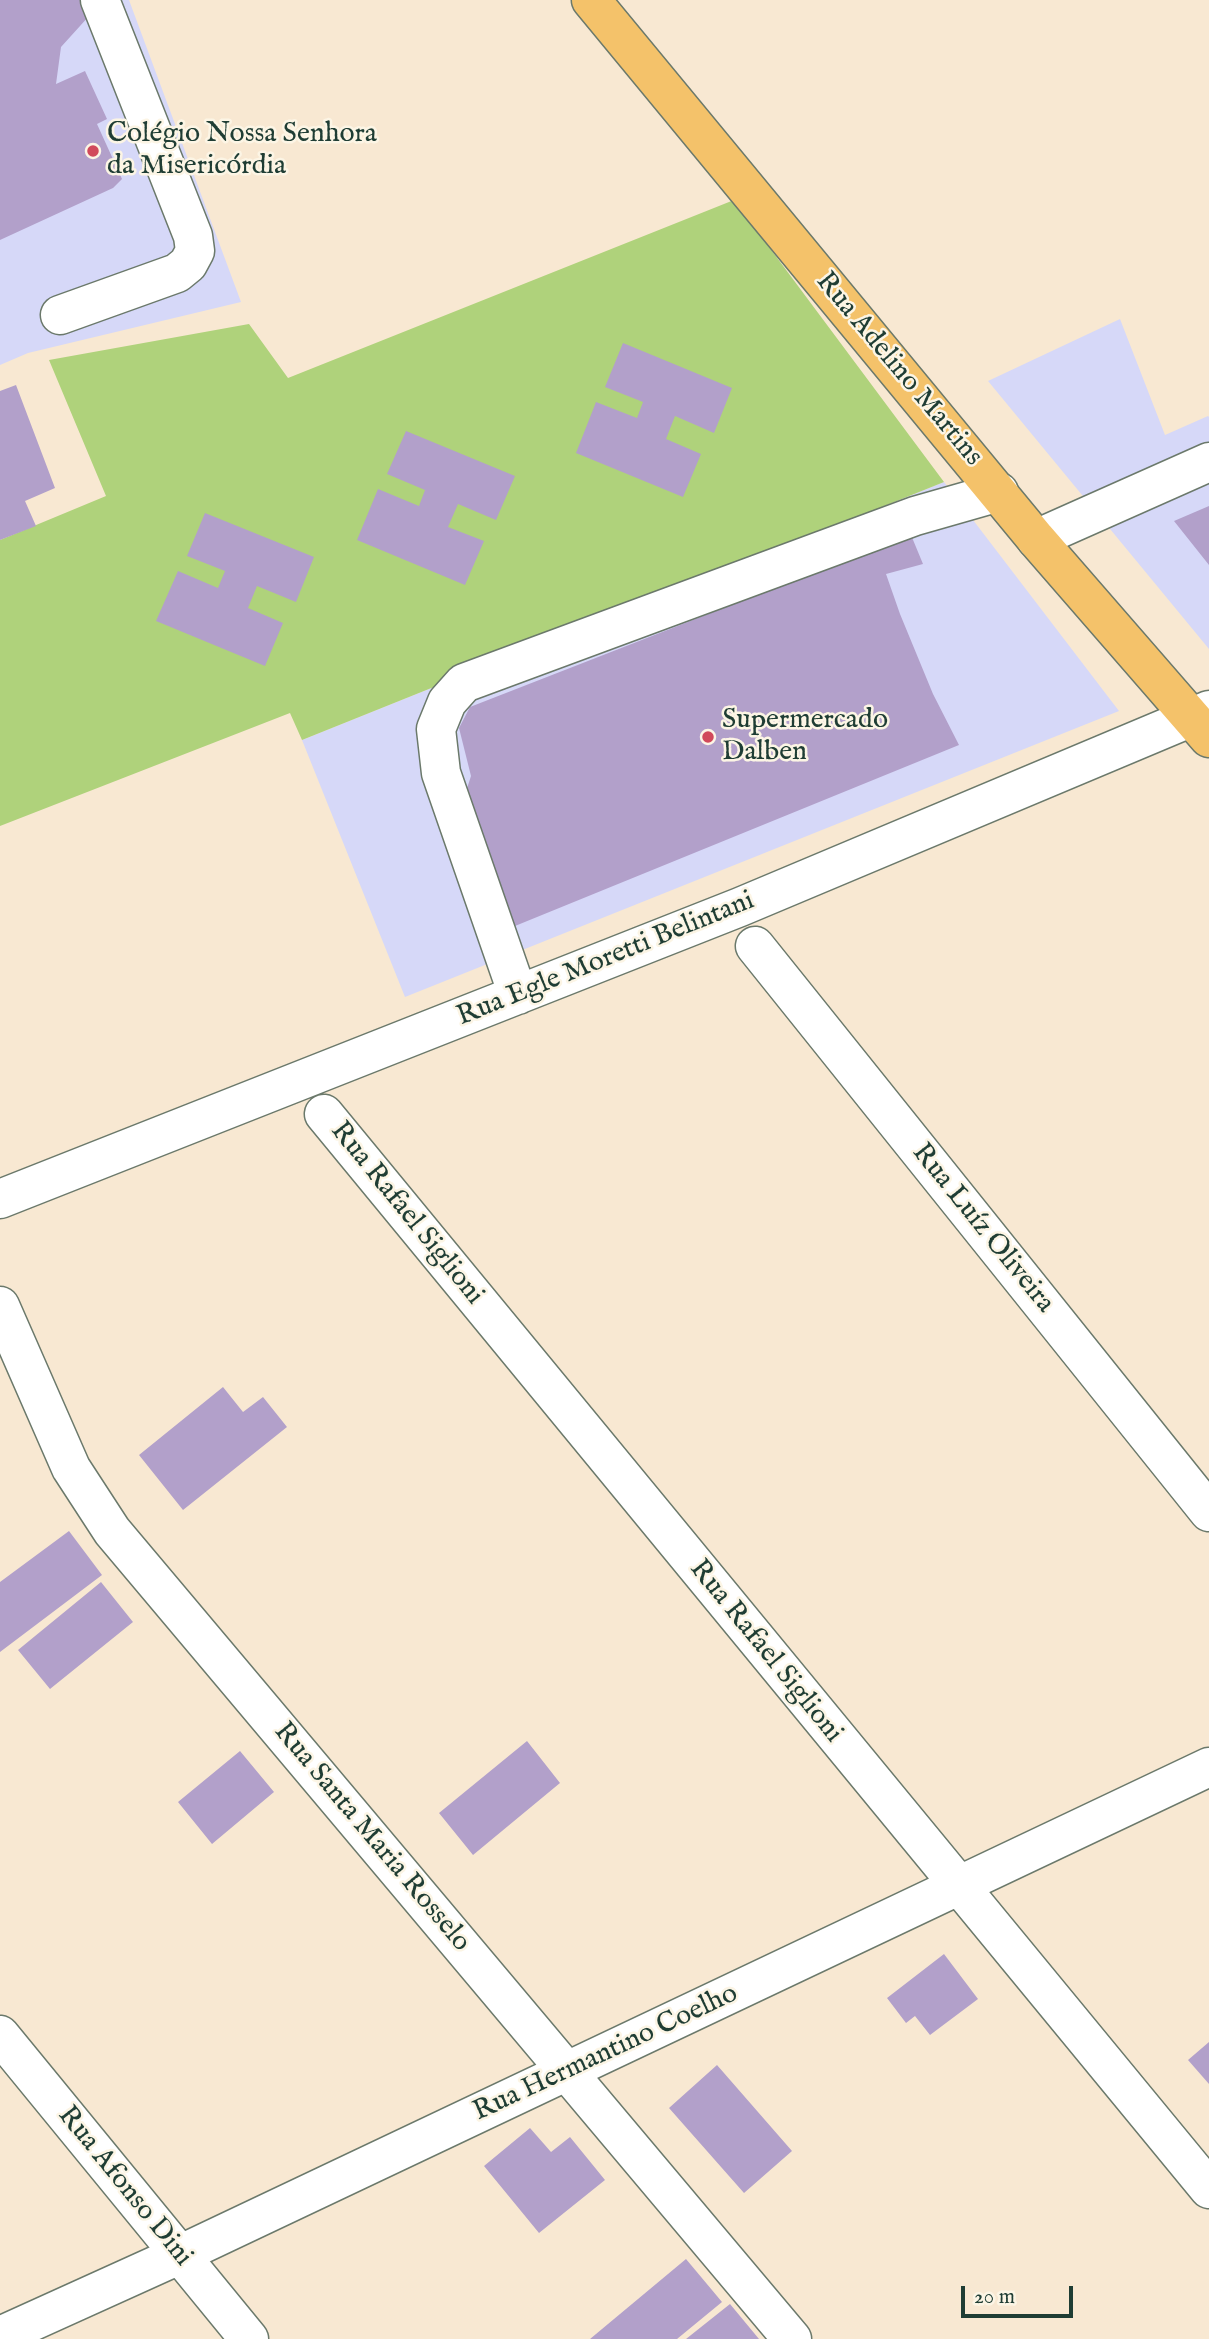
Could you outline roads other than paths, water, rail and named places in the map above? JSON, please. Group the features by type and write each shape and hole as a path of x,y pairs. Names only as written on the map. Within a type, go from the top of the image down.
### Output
{"main road":[{"name":"Rua Adelino Martins","path":"591,0 1036,539 1204,722"}],"street":[{"path":"60,314 177,272 188,264 195,251 193,236 100,0"},
{"path":"1036,539 1209,461"},
{"path":"518,995 441,774 436,729 447,702 464,683 915,516 999,492"},
{"name":"Rua Egle Moretti Belintani","path":"0,1199 1204,722"},
{"name":"Rua Luíz Oliveira","path":"755,946 1209,1512"},
{"name":"Rua Rafael Siglioni","path":"324,1114 1209,2189"},
{"name":"Rua Santa Maria Rosselo","path":"0,1306 71,1468 112,1531 792,2339"},
{"name":"Rua Hermantino Coelho","path":"0,2336 178,2256 1209,1767"},
{"name":"Rua Afonso Dini","path":"0,2035 178,2256 249,2339"}],"place":[{"name":"Colégio Nossa Senhora da Misericórdia","path":"93,151"},
{"name":"Supermercado Dalben","path":"708,737"}]}
